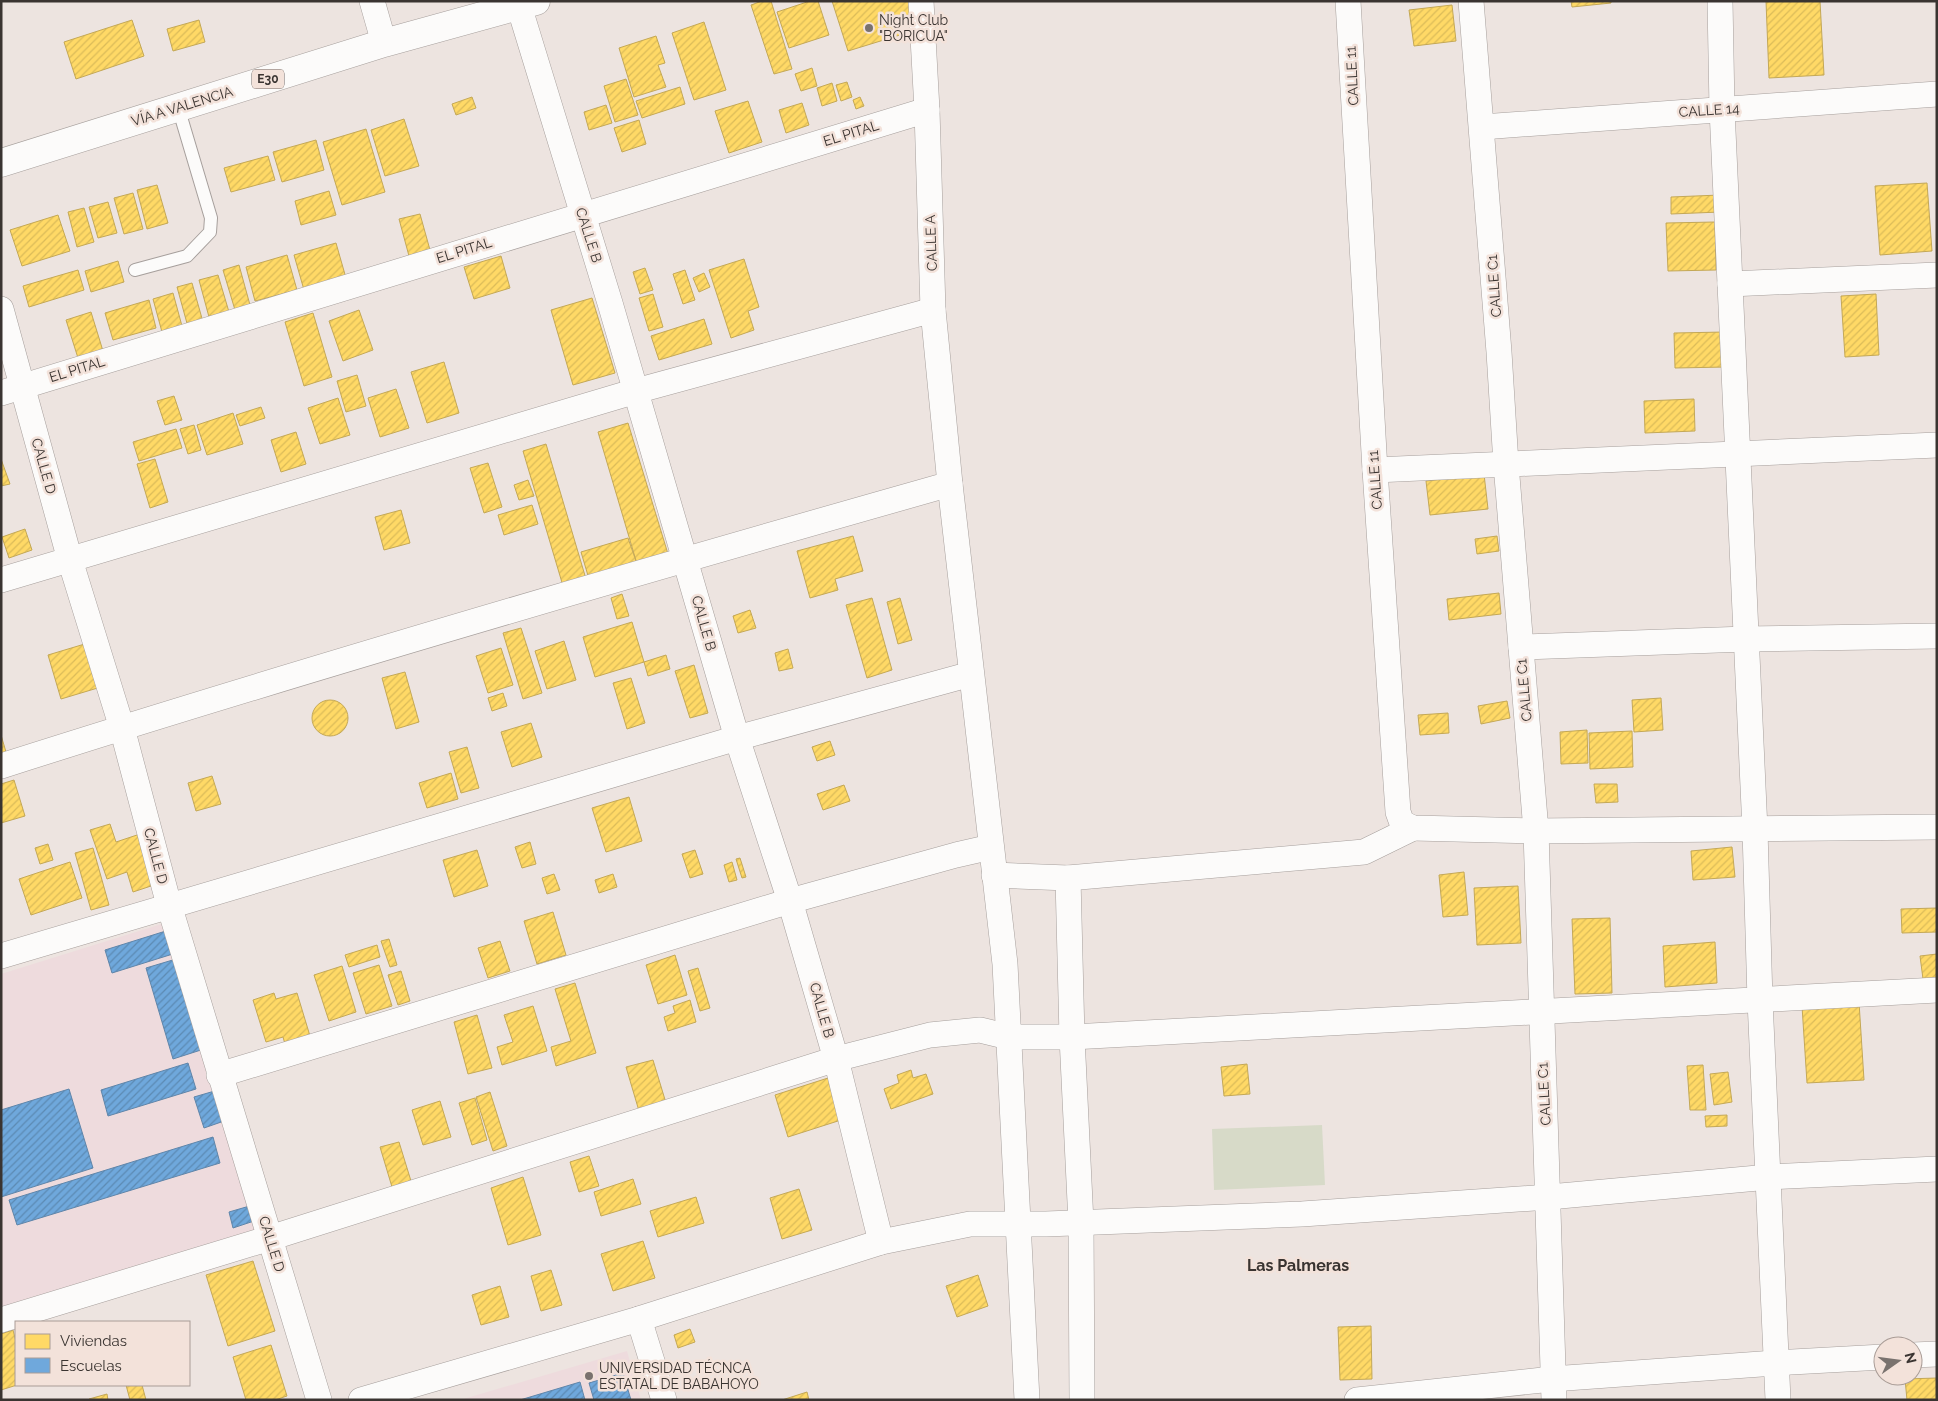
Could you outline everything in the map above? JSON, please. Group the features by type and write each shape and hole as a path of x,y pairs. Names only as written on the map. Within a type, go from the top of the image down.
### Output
{"highway":[{"name":"VÍA A VALENCIA","path":"1,163 384,43 527,4"}],"street":[{"path":"372,1 384,43"},
{"name":"CALLE A","path":"920,1 927,110 933,310 950,484 1005,964 1027,1400"},
{"name":"CALLE 11","path":"1348,1 1375,470 1398,812 1402,823 1412,828"},
{"name":"CALLE C1","path":"1471,1 1536,831 1549,1198 1553,1390"},
{"path":"1720,1 1722,109 1755,830 1760,1000 1778,1400"},
{"name":"CALLE B","path":"527,4 582,214 836,1059 881,1242"},
{"name":"CALLE 14","path":"1482,127 1937,94"},
{"name":"EL PITAL","path":"12,390 582,214 927,110"},
{"path":"1730,284 1937,275"},
{"name":"CALLE D","path":"1,309 12,390 70,560 122,728 169,905 319,1400"},
{"path":"1,580 636,390 933,310"},
{"path":"1375,470 1737,452 1937,445"},
{"path":"1,766 685,559 950,484"},
{"path":"1521,647 1746,639 1937,636"},
{"path":"1,956 738,738 971,674"},
{"path":"994,875 1068,878 1364,852 1412,828 1536,831 1937,828"},
{"path":"219,1075 790,901 991,847"},
{"path":"1068,878 1072,1036 1081,1223 1082,1400"},
{"path":"1,1320 270,1238 836,1059 930,1035 980,1030 1009,1037 1072,1036 1937,990"},
{"path":"361,1400 639,1319 881,1242 970,1224 1081,1223 1302,1214 1549,1198 1769,1178 1937,1169"},
{"path":"639,1319 664,1400"},
{"path":"1923,1355 1937,1354"},
{"path":"1357,1400 1553,1390 1776,1363 1873,1358"}],"lane":[{"path":"136,270 188,256 210,232 211,218 178,107"}],"shaded area":[{"path":"168,922 263,1227 1,1307 1,974"},
{"name":"UNIVERSIDAD TÉCNCA ESTATAL DE BABAHOYO","path":"627,1351 641,1400 460,1400"}],"green space":[{"path":"1322,1125 1325,1185 1214,1190 1212,1129"}],"building: Viviendas":[{"path":"762,1 771,1 792,69 774,74 751,5"},
{"path":"810,1 818,1 829,35 789,48 777,12"},
{"name":"Night Club \"BORICUA\"","path":"832,1 910,1 911,16 895,22 900,35 848,51"},
{"path":"1571,1 1611,1 1611,3 1572,7"},
{"path":"1766,1 1820,1 1824,75 1769,78"},
{"path":"1452,5 1456,41 1414,46 1409,10"},
{"path":"132,20 144,56 76,79 64,42"},
{"path":"199,20 205,42 173,51 167,29"},
{"path":"704,22 726,90 694,100 672,33"},
{"path":"656,36 665,63 658,65 666,87 634,97 619,48"},
{"path":"812,68 817,86 801,91 795,74"},
{"path":"626,79 638,115 615,122 604,86"},
{"path":"847,82 852,97 841,101 836,85"},
{"path":"832,83 837,101 822,106 817,88"},
{"path":"680,87 685,104 642,118 636,101"},
{"path":"472,97 476,108 456,115 452,104"},
{"path":"860,97 864,106 856,109 853,100"},
{"path":"748,101 762,142 729,153 715,111"},
{"path":"802,103 809,125 786,133 779,110"},
{"path":"606,105 612,123 589,130 584,112"},
{"path":"404,119 419,166 385,176 371,130"},
{"path":"639,120 646,144 622,152 614,128"},
{"path":"366,129 385,192 342,205 323,142"},
{"path":"316,140 324,170 282,182 273,152"},
{"path":"268,156 275,180 231,192 224,168"},
{"path":"1927,183 1932,251 1880,255 1875,186"},
{"path":"157,185 168,223 147,229 137,190"},
{"path":"329,191 336,215 301,225 295,201"},
{"path":"133,193 143,229 124,234 114,198"},
{"path":"1720,195 1720,212 1671,214 1671,197"},
{"path":"108,202 117,233 98,238 89,207"},
{"path":"84,208 94,242 77,247 68,212"},
{"path":"420,214 430,250 409,256 399,219"},
{"path":"58,215 70,251 22,266 10,230"},
{"path":"1715,222 1716,270 1668,271 1666,223"},
{"path":"336,243 346,278 304,290 294,255"},
{"path":"287,255 297,290 255,301 246,267"},
{"path":"501,256 510,288 474,299 464,267"},
{"path":"744,259 759,307 748,311 754,330 731,338 709,270"},
{"path":"118,261 124,282 91,292 85,271"},
{"path":"239,265 250,305 235,310 223,270"},
{"path":"645,268 653,290 640,294 633,272"},
{"path":"78,270 84,290 29,307 23,286"},
{"path":"685,270 695,300 683,304 673,274"},
{"path":"704,273 710,287 699,292 693,278"},
{"path":"218,275 229,312 209,317 199,280"},
{"path":"192,283 203,322 188,327 177,287"},
{"path":"173,293 182,326 162,332 153,299"},
{"path":"653,294 663,327 649,331 639,298"},
{"path":"1876,294 1879,355 1845,357 1841,296"},
{"path":"592,298 615,373 573,385 551,310"},
{"path":"149,300 156,328 113,340 105,313"},
{"path":"359,310 373,350 343,361 329,321"},
{"path":"91,312 103,351 78,358 66,320"},
{"path":"313,313 332,377 304,386 285,322"},
{"path":"704,319 712,344 659,360 651,336"},
{"path":"1725,332 1726,367 1675,368 1674,333"},
{"path":"444,362 459,413 427,423 411,372"},
{"path":"357,375 366,406 346,412 337,381"},
{"path":"396,389 409,428 380,437 368,398"},
{"path":"174,396 182,420 165,425 157,401"},
{"path":"338,398 350,435 320,444 308,408"},
{"path":"1694,399 1695,431 1645,433 1644,401"},
{"path":"261,407 265,418 240,426 236,415"},
{"path":"233,413 243,444 207,455 197,425"},
{"path":"628,423 668,554 637,564 598,432"},
{"path":"194,425 201,450 188,454 180,429"},
{"path":"176,429 182,448 139,461 133,442"},
{"path":"296,432 306,464 281,472 271,440"},
{"path":"546,444 586,579 563,586 523,451"},
{"path":"1,459 10,484 1,486"},
{"path":"155,459 168,502 150,508 137,464"},
{"path":"488,463 502,507 484,513 470,468"},
{"path":"1484,474 1488,509 1430,515 1426,481"},
{"path":"528,480 534,496 519,500 514,485"},
{"path":"532,505 538,524 504,535 498,515"},
{"path":"401,510 410,543 384,550 375,517"},
{"path":"25,529 32,550 9,558 2,537"},
{"path":"853,536 863,571 835,579 838,590 810,598 797,551"},
{"path":"1497,536 1499,551 1477,554 1475,539"},
{"path":"628,538 637,564 589,579 581,552"},
{"path":"1499,593 1501,614 1449,620 1447,599"},
{"path":"622,594 629,616 617,619 611,598"},
{"path":"872,598 892,670 867,678 846,605"},
{"path":"900,598 912,640 898,644 887,602"},
{"path":"750,610 756,628 738,633 733,616"},
{"path":"632,622 644,662 595,677 583,637"},
{"path":"521,628 542,693 523,699 503,633"},
{"path":"564,641 576,680 547,689 535,651"},
{"path":"88,643 101,687 61,699 48,655"},
{"path":"501,648 513,685 488,693 476,656"},
{"path":"788,649 793,668 779,671 775,653"},
{"path":"666,655 670,669 648,676 644,662"},
{"path":"694,665 708,713 690,718 675,671"},
{"path":"405,672 419,722 396,729 382,678"},
{"path":"631,678 645,723 627,729 613,683"},
{"path":"503,693 507,706 492,711 488,698"},
{"path":"1661,698 1663,730 1634,732 1632,700"},
{"path":"330,700 343,705 348,718 343,731 330,736 317,731 312,718 317,705"},
{"path":"1507,701 1510,718 1481,724 1478,706"},
{"path":"1448,713 1449,733 1420,735 1418,715"},
{"path":"531,723 542,757 512,767 501,732"},
{"path":"1587,730 1588,763 1561,764 1560,732"},
{"path":"1632,731 1633,767 1590,769 1589,733"},
{"path":"1,735 6,752 1,754"},
{"path":"830,741 835,755 817,761 812,747"},
{"path":"467,747 479,788 461,793 449,752"},
{"path":"451,773 458,799 427,808 419,783"},
{"path":"212,776 221,804 196,811 188,783"},
{"path":"14,780 25,816 1,823 1,784"},
{"path":"1594,784 1617,784 1618,802 1596,803"},
{"path":"844,785 850,801 823,810 817,794"},
{"path":"629,797 642,841 606,852 592,808"},
{"path":"110,824 116,842 140,834 157,884 133,892 127,872 107,879 90,830"},
{"path":"530,842 536,864 522,868 515,847"},
{"path":"48,844 53,860 40,864 35,848"},
{"path":"1732,847 1735,877 1693,880 1691,851"},
{"path":"93,848 109,905 91,910 75,853"},
{"path":"477,850 488,886 454,897 443,860"},
{"path":"695,850 703,874 690,878 682,854"},
{"path":"740,858 746,877 742,878 736,859"},
{"path":"70,862 82,898 31,915 19,879"},
{"path":"732,862 737,880 729,882 724,865"},
{"path":"1464,872 1468,915 1443,917 1439,875"},
{"path":"554,874 560,890 547,894 542,878"},
{"path":"613,874 617,887 599,893 595,880"},
{"path":"1518,886 1521,943 1477,945 1474,888"},
{"path":"1937,908 1937,932 1902,933 1901,909"},
{"path":"553,912 566,955 537,964 524,921"},
{"path":"1610,918 1612,993 1575,994 1572,919"},
{"path":"389,939 397,965 390,967 381,941"},
{"path":"500,941 510,971 488,978 478,948"},
{"path":"1715,942 1717,983 1665,987 1663,946"},
{"path":"377,945 380,957 349,967 345,955"},
{"path":"1937,954 1937,977 1923,979 1920,956"},
{"path":"675,955 687,995 658,1004 646,965"},
{"path":"379,965 392,1006 366,1014 353,973"},
{"path":"342,966 356,1012 329,1021 314,975"},
{"path":"698,968 710,1008 700,1011 688,971"},
{"path":"401,971 410,1001 398,1005 388,975"},
{"path":"575,983 596,1053 556,1066 551,1047 571,1041 555,989"},
{"path":"274,993 276,999 297,993 310,1036 285,1044 283,1037 266,1042 253,1000"},
{"path":"690,1000 696,1022 668,1031 664,1017 675,1013 673,1006"},
{"path":"1859,1002 1864,1080 1807,1083 1802,1006"},
{"path":"533,1006 547,1051 502,1065 497,1047 513,1042 504,1015"},
{"path":"477,1015 492,1068 468,1074 454,1022"},
{"path":"653,1060 666,1103 639,1111 626,1067"},
{"path":"1247,1064 1250,1094 1224,1096 1221,1067"},
{"path":"1703,1065 1706,1110 1690,1110 1687,1066"},
{"path":"911,1070 913,1078 926,1074 933,1094 891,1109 884,1089 899,1083 897,1075"},
{"path":"1728,1072 1732,1102 1714,1105 1710,1074"},
{"path":"828,1078 841,1120 788,1137 775,1095"},
{"path":"490,1092 507,1146 493,1151 476,1097"},
{"path":"475,1098 487,1140 472,1145 459,1103"},
{"path":"440,1101 451,1137 423,1145 412,1110"},
{"path":"1727,1115 1727,1126 1706,1127 1705,1116"},
{"path":"399,1142 411,1181 392,1187 380,1147"},
{"path":"589,1156 599,1186 579,1192 570,1162"},
{"path":"523,1177 541,1235 508,1245 491,1188"},
{"path":"633,1179 641,1204 601,1216 594,1192"},
{"path":"799,1189 812,1230 782,1239 770,1198"},
{"path":"696,1197 704,1223 658,1237 650,1211"},
{"path":"643,1241 655,1278 613,1291 601,1254"},
{"path":"253,1261 275,1331 228,1346 206,1275"},
{"path":"551,1270 562,1305 541,1311 531,1276"},
{"path":"978,1275 988,1306 957,1317 946,1286"},
{"path":"500,1286 509,1317 481,1325 472,1295"},
{"path":"1371,1326 1372,1379 1340,1380 1338,1327"},
{"path":"690,1329 695,1342 678,1348 674,1335"},
{"path":"13,1330 15,1338 15,1386 1,1390 1,1334"},
{"path":"271,1345 287,1396 275,1400 246,1400 233,1357"},
{"path":"1923,1378 1937,1378 1937,1400 1907,1400 1906,1386 1923,1386"},
{"path":"126,1386 142,1386 146,1400 130,1400"},
{"path":"807,1392 809,1400 782,1400"},
{"path":"107,1394 108,1400 89,1400 89,1399"}],"building: Escuelas":[{"path":"169,930 176,953 112,973 105,950"},
{"path":"176,959 204,1049 173,1059 146,968"},
{"path":"188,1063 196,1089 108,1116 101,1090"},
{"path":"69,1089 93,1168 1,1197 1,1110"},
{"path":"218,1090 227,1120 204,1128 194,1097"},
{"path":"213,1137 220,1163 17,1225 9,1200"},
{"path":"253,1205 257,1220 233,1228 229,1212"},
{"path":"623,1373 631,1400 594,1400 589,1383"},
{"path":"580,1382 585,1400 520,1400"}],"place":[{"name":"Night Club \"BORICUA\"","path":"869,28"},
{"name":"UNIVERSIDAD TÉCNCA ESTATAL DE BABAHOYO","path":"589,1376"}],"district":[{"name":"Las Palmeras","path":"1298,1265"}]}
